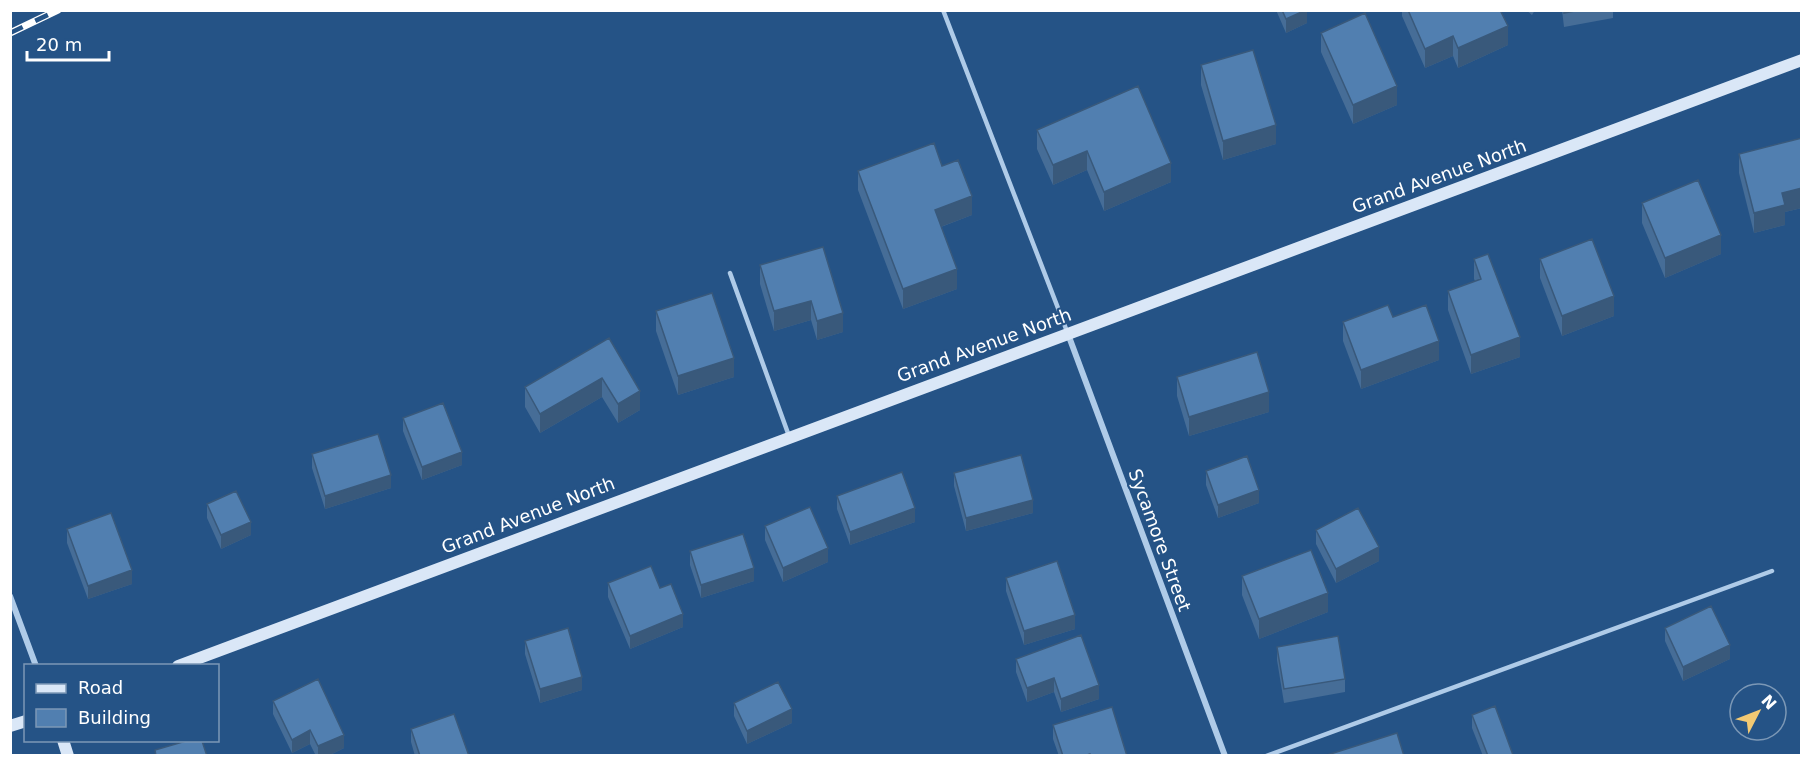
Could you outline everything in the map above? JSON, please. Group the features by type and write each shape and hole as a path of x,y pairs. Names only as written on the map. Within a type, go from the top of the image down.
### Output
{"main road":[{"name":"Grand Avenue North","path":"183,664 789,436 1802,60"}],"street":[{"name":"Sycamore Street","path":"1068,334 1224,756"},
{"path":"10,596 35,664"}],"lane":[{"path":"943,10 1068,334"},
{"path":"730,273 789,436"},
{"path":"1266,756 1772,571"}],"building":[{"path":"1282,10 1306,10 1286,19"},
{"path":"1408,10 1500,10 1508,26 1458,48 1453,36 1425,49"},
{"path":"1564,10 1580,10 1564,13"},
{"path":"1365,13 1397,86 1353,105 1321,33"},
{"path":"1253,50 1276,125 1223,141 1201,65"},
{"path":"1138,86 1171,163 1104,192 1087,151 1053,165 1037,130"},
{"path":"1802,138 1802,188 1782,193 1785,205 1754,213 1739,154"},
{"path":"934,143 942,166 958,160 972,196 935,210 957,269 903,289 858,171"},
{"path":"1698,180 1721,235 1665,258 1642,203"},
{"path":"1592,239 1614,296 1562,316 1540,259"},
{"path":"823,247 843,313 817,321 811,301 774,311 760,265"},
{"path":"1488,254 1520,337 1471,355 1448,291 1481,279 1474,259"},
{"path":"712,293 734,358 678,376 656,311"},
{"path":"1388,305 1393,317 1426,305 1439,341 1361,370 1343,322"},
{"path":"609,338 640,391 618,404 602,378 540,414 525,387"},
{"path":"1257,352 1269,392 1189,417 1177,377"},
{"path":"443,403 462,452 422,467 403,418"},
{"path":"378,434 391,475 325,496 312,454"},
{"path":"1021,455 1033,500 966,518 954,473"},
{"path":"1247,456 1259,490 1218,505 1206,471"},
{"path":"902,472 915,508 850,532 837,496"},
{"path":"236,491 251,522 221,535 207,504"},
{"path":"810,507 828,548 783,568 765,526"},
{"path":"1358,508 1379,547 1336,569 1316,530"},
{"path":"111,513 132,570 88,586 67,529"},
{"path":"743,534 754,568 701,585 690,551"},
{"path":"1311,550 1328,593 1259,619 1242,576"},
{"path":"1057,561 1075,615 1024,631 1006,578"},
{"path":"651,566 660,588 671,584 683,614 630,636 608,583"},
{"path":"1711,606 1730,645 1683,667 1665,628"},
{"path":"568,628 582,677 540,689 525,641"},
{"path":"1081,635 1099,685 1061,699 1054,678 1027,688 1016,659"},
{"path":"1338,636 1345,679 1284,689 1277,647"},
{"path":"318,679 344,735 318,746 310,730 292,740 273,701"},
{"path":"778,682 792,709 747,731 734,703"},
{"path":"1495,706 1512,756 1488,756 1472,715"},
{"path":"1112,707 1127,756 1091,756 1090,754 1063,756 1053,725"},
{"path":"454,714 469,756 420,756 411,729"},
{"path":"1397,733 1404,756 1324,756"},
{"path":"183,742 202,742 207,756 156,756 155,750"}],"railway":[{"path":"10,33 58,10"}]}
